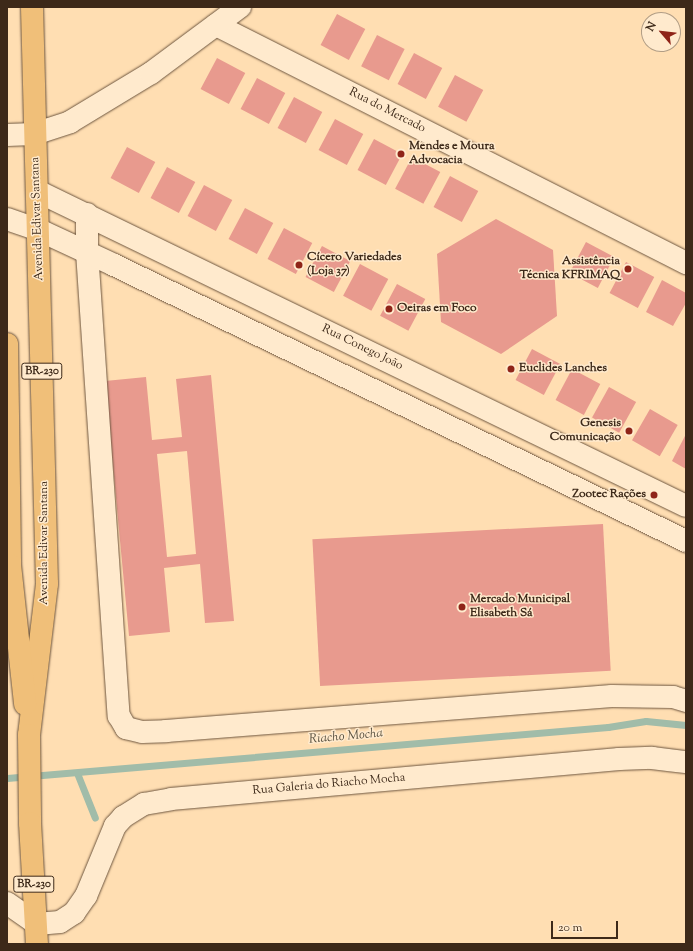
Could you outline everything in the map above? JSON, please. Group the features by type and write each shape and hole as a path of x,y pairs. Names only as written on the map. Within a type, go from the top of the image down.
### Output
{"highway":[{"name":"Avenida Edivar Santana","path":"29,742 47,584 39,230 34,134 32,7"},
{"name":"BR-230","path":"7,344 10,565 29,742 30,823 37,934"}],"street":[{"path":"7,135 34,134 77,119 151,73 240,7"},
{"name":"Rua do Mercado","path":"216,25 686,263"},
{"name":"Rua Conego João","path":"37,191 686,506"},
{"path":"87,214 87,252 119,716 126,728 142,732 166,731 612,696 673,698 686,701"},
{"path":"7,219 39,230 87,252 686,541"},
{"path":"430,417 443,387"},
{"name":"Rua Galeria do Riacho Mocha","path":"37,934 74,913 86,896 115,826 123,817 144,804 171,800 619,759 652,758 686,762"},
{"path":"7,903 37,934"}],"building":[{"path":"337,14 365,29 349,60 321,45"},
{"path":"377,35 405,49 389,80 361,66"},
{"path":"414,53 442,68 426,99 398,84"},
{"path":"217,58 245,73 229,104 201,89"},
{"path":"455,75 483,90 466,122 438,107"},
{"path":"257,78 285,93 269,124 241,109"},
{"path":"294,97 322,112 306,143 278,128"},
{"path":"335,119 363,134 347,165 319,150"},
{"path":"374,139 402,154 386,185 358,170"},
{"path":"127,147 155,162 139,193 111,178"},
{"path":"412,157 440,172 423,204 395,189"},
{"path":"167,167 195,182 179,213 151,198"},
{"path":"450,176 478,191 462,222 434,207"},
{"path":"204,185 232,200 216,231 188,216"},
{"path":"245,208 273,223 257,254 229,239"},
{"path":"496,219 553,250 557,316 501,354 441,322 437,254"},
{"path":"284,228 312,243 296,274 268,259"},
{"path":"586,242 614,257 598,288 570,273"},
{"path":"322,246 350,261 334,292 306,277"},
{"path":"626,262 654,277 638,308 610,293"},
{"path":"360,264 388,279 371,311 343,296"},
{"path":"662,280 686,293 686,303 673,326 646,312"},
{"path":"397,284 425,299 408,331 380,316"},
{"path":"532,349 560,364 544,395 516,380"},
{"path":"572,369 600,384 584,415 556,400"},
{"path":"211,375 234,621 205,623 200,564 164,568 170,632 129,636 105,381 146,377 152,440 182,437 176,379","holes":["187,451 196,554 167,557 157,454"]},
{"path":"609,387 636,402 619,433 592,418"},
{"path":"650,409 678,425 660,456 632,440"},
{"path":"686,434 686,469 672,461"},
{"name":"Mercado Municipal Elisabeth Sá","path":"603,524 611,671 320,686 312,539"}],"waterway":[{"name":"Riacho Mocha","path":"7,778 608,727 646,721 686,725"},
{"path":"77,773 95,818"}],"place":[{"name":"Mendes e Moura Advocacia","path":"401,154"},
{"name":"Cícero Variedades (Loja 37)","path":"299,265"},
{"name":"Assistência Técnica KFRIMAQ","path":"628,269"},
{"name":"Oeiras em Foco","path":"389,309"},
{"name":"Euclides Lanches","path":"511,369"},
{"name":"Genesis Comunicação","path":"629,431"},
{"name":"Zootec Rações","path":"654,495"},
{"name":"Mercado Municipal Elisabeth Sá","path":"462,607"}]}
